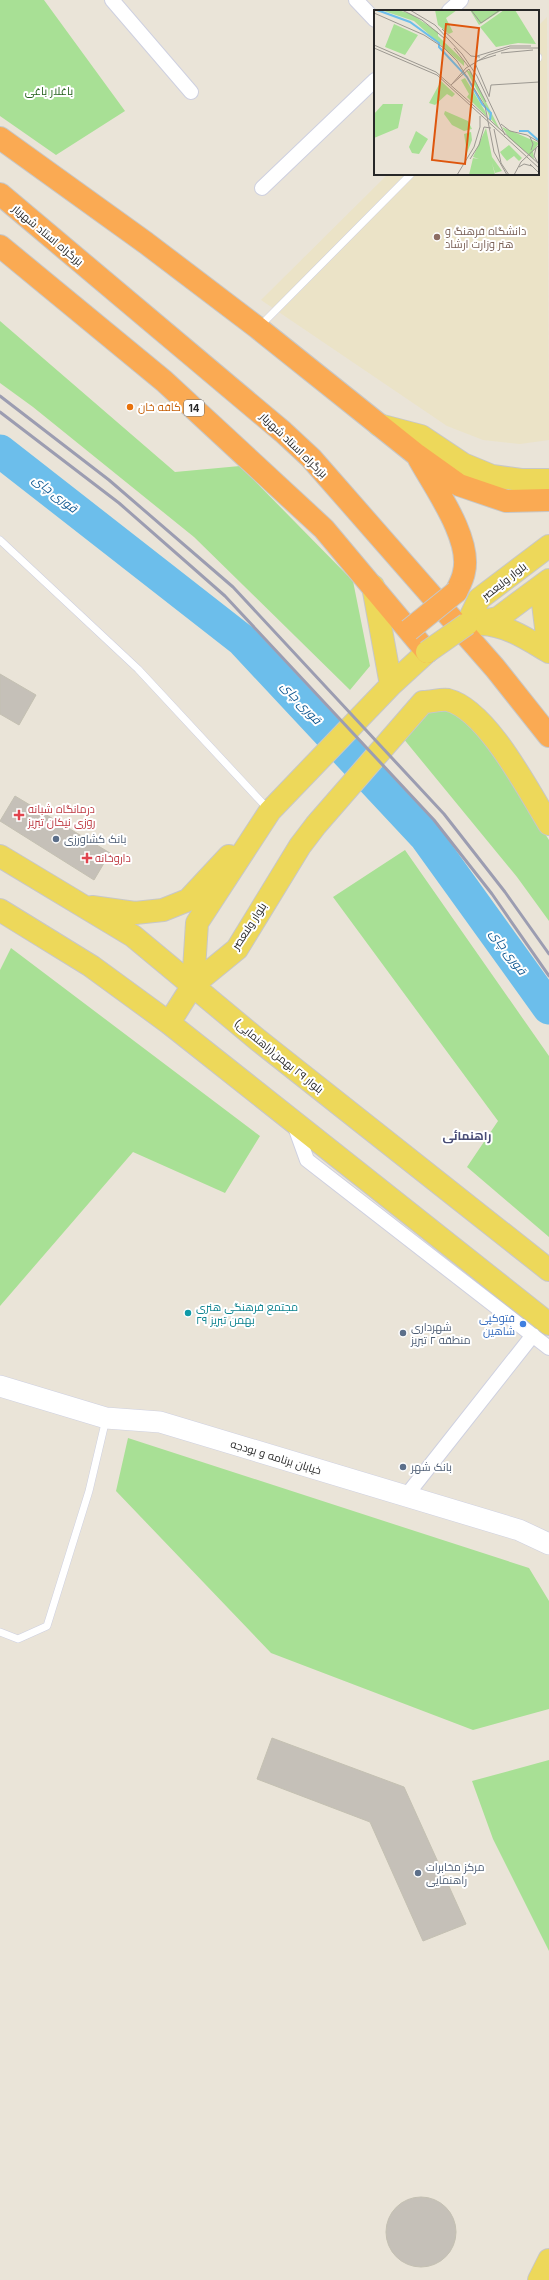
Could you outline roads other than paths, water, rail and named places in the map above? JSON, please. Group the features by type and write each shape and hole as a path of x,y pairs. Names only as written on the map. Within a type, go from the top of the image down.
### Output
{"highway":[{"path":"0,138 146,242 258,328 417,455 459,485 506,501 549,500"},
{"name":"بزرگراه استاد شهریار","path":"0,194 283,432 311,458 495,668 549,736"},
{"name":"14","path":"0,246 164,380 324,529 374,586"},
{"path":"409,630 456,592 464,571 462,544 455,524 417,455"},
{"path":"374,586 427,652"}],"main road":[{"path":"379,425 421,436 463,464 492,476 522,480 549,480"},
{"name":"بلوار ولیعصر","path":"467,624 480,599 549,546"},
{"path":"85,906 135,912 148,912 163,910 188,900 270,811 391,685 427,652 467,624 498,618 545,584"},
{"path":"545,584 549,652"},
{"path":"374,586 391,685"},
{"path":"467,624 494,624 508,629 549,652"},
{"name":"بلوار ولىعصر","path":"193,985 237,949 300,846 316,825 424,702 447,700 472,712 503,750 549,824"},
{"path":"168,1023 193,985 197,923 270,811"},
{"name":"بلوار ٢٩ بهمن(راهنمایی)","path":"0,856 85,906 132,936 258,1040 549,1270"},
{"path":"0,910 91,966 168,1023 294,1124 541,1330"},
{"path":"539,2280 549,2260"}],"street":[{"path":"112,0 191,92"},
{"path":"356,0 374,19"},
{"path":"450,10 461,0"},
{"path":"262,188 374,81"},
{"path":"406,1496 541,1330 549,1348"},
{"name":"خیابان برنامه و بودجه","path":"0,1386 106,1418 160,1422 520,1530 549,1544"}],"lane":[{"path":"258,328 410,175"},
{"path":"0,540 138,669 270,811"},
{"path":"0,1632 18,1639 47,1626 89,1491 106,1418"}],"waterway":[{"name":"قوری چای","path":"0,451 242,640 426,837 549,1008"}],"railway":[{"path":"0,396 109,480 233,587 444,814 505,892 549,954"},
{"path":"0,412 119,503 225,596 434,820 492,894 549,976"}],"place":[{"name":"دانشگاه فرهنگ و هنر وزارت ارشاد","path":"437,237"},
{"name":"کافه خان","path":"130,407"},
{"name":"درمانگاه شبانه روزی نیکان تبریز","path":"19,815"},
{"name":"بانک کشاورزی","path":"56,839"},
{"name":"داروخانه","path":"87,858"},
{"name":"مجتمع فرهنگی هنری ۲۹ بهمن تبریز","path":"188,1313"},
{"name":"فتوکپی شاهین","path":"523,1324"},
{"name":"شهرداری منطقه ۲ تبریز","path":"403,1333"},
{"name":"بانک شهر","path":"403,1467"},
{"name":"مرکز مخابرات راهنمایی","path":"418,1873"}],"district":[{"name":"راهنمائی","path":"467,1136"}],"park label":[{"name":"باغلار باغی","path":"49,91"}]}
